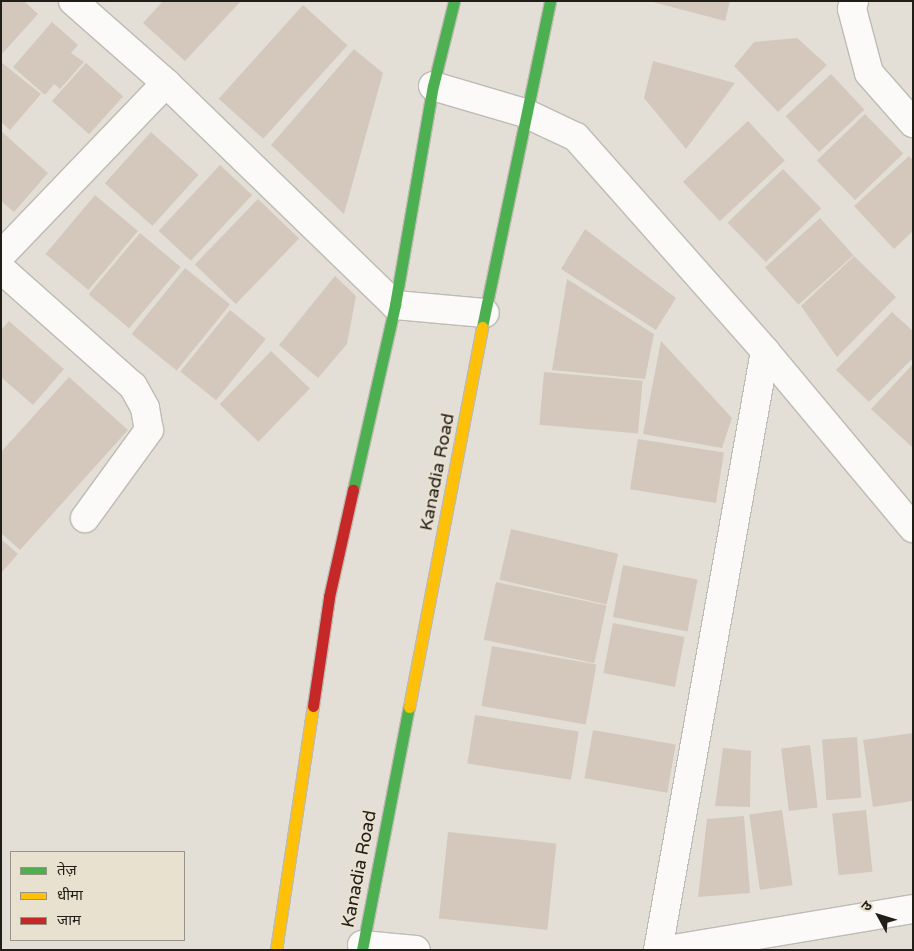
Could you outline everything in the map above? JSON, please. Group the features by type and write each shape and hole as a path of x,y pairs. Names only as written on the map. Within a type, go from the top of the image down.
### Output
{"main road":[{"path":"276,950 329,597 395,305 433,86 454,1"},
{"name":"Kanadia Road","path":"362,947 484,313 524,113 550,1"}],"street":[{"path":"73,1 166,83 395,305 484,313"},
{"path":"854,1 852,9 869,74 913,123"},
{"path":"1,255 166,83"},
{"path":"433,86 524,113 576,137 765,351 913,528"},
{"path":"1,269 133,386 145,408 149,430 85,518"},
{"path":"658,950 765,351"},
{"path":"668,950 913,909"},
{"path":"362,947 416,950"}],"building":[{"path":"1,1 24,1 38,14 1,55"},
{"path":"163,1 241,1 185,61 143,23"},
{"path":"649,1 730,1 725,21"},
{"path":"303,5 348,45 263,139 219,99"},
{"path":"52,22 78,45 71,53 84,62 60,89 54,84 45,95 13,67"},
{"path":"797,38 827,65 778,112 734,66 754,42"},
{"path":"354,49 383,73 344,214 271,145"},
{"path":"653,61 735,83 686,149 644,98"},
{"path":"1,62 41,94 10,130 1,122"},
{"path":"86,63 123,96 89,134 52,101"},
{"path":"831,74 864,110 819,152 786,116"},
{"path":"865,114 903,154 855,200 817,161"},
{"path":"748,121 785,160 720,221 683,182"},
{"path":"1,131 48,173 14,212 1,201"},
{"path":"151,132 199,175 152,226 105,183"},
{"path":"909,156 913,160 913,231 894,249 854,206"},
{"path":"220,165 252,195 191,261 159,231"},
{"path":"783,169 821,209 766,262 728,222"},
{"path":"95,195 138,231 88,290 46,254"},
{"path":"258,199 299,239 236,304 195,264"},
{"path":"820,218 853,255 798,305 765,268"},
{"path":"585,229 676,298 656,330 561,269"},
{"path":"140,233 181,267 129,328 89,294"},
{"path":"854,256 896,297 837,357 801,306"},
{"path":"185,268 230,305 177,371 132,334"},
{"path":"335,276 356,296 347,344 318,378 279,345"},
{"path":"567,279 654,334 645,379 552,370"},
{"path":"230,310 266,339 216,400 180,371"},
{"path":"892,312 913,331 913,358 869,402 836,370"},
{"path":"9,321 64,369 33,405 1,377 1,330"},
{"path":"661,341 732,418 722,448 643,434"},
{"path":"271,351 310,389 258,442 220,404"},
{"path":"913,364 913,448 871,409"},
{"path":"544,372 643,381 638,433 539,425"},
{"path":"69,377 128,430 20,550 1,533 1,452"},
{"path":"638,439 724,453 716,503 630,489"},
{"path":"511,529 618,554 606,604 499,580"},
{"path":"1,539 18,554 1,573"},
{"path":"623,565 698,580 687,632 613,617"},
{"path":"496,582 607,605 594,663 484,640"},
{"path":"613,623 685,637 675,687 603,673"},
{"path":"492,646 596,664 586,724 481,706"},
{"path":"475,715 579,731 571,780 467,763"},
{"path":"593,730 676,745 667,793 584,778"},
{"path":"913,733 913,801 873,807 863,740"},
{"path":"857,737 861,798 826,800 822,739"},
{"path":"810,745 818,808 789,811 781,749"},
{"path":"723,748 751,751 750,807 715,806"},
{"path":"782,810 793,885 760,890 749,815"},
{"path":"866,810 872,872 839,875 832,814"},
{"path":"744,816 750,893 698,897 707,819"},
{"path":"448,832 556,843 547,930 439,919"}],"traffic: fast":[{"path":"353,490 395,305 433,86 454,1"},
{"path":"482,327 550,1"},
{"path":"362,950 409,707"}],"traffic: slow":[{"path":"409,707 482,327"},
{"path":"276,950 313,706"}],"traffic: jam":[{"path":"313,706 329,597 353,490"}]}
